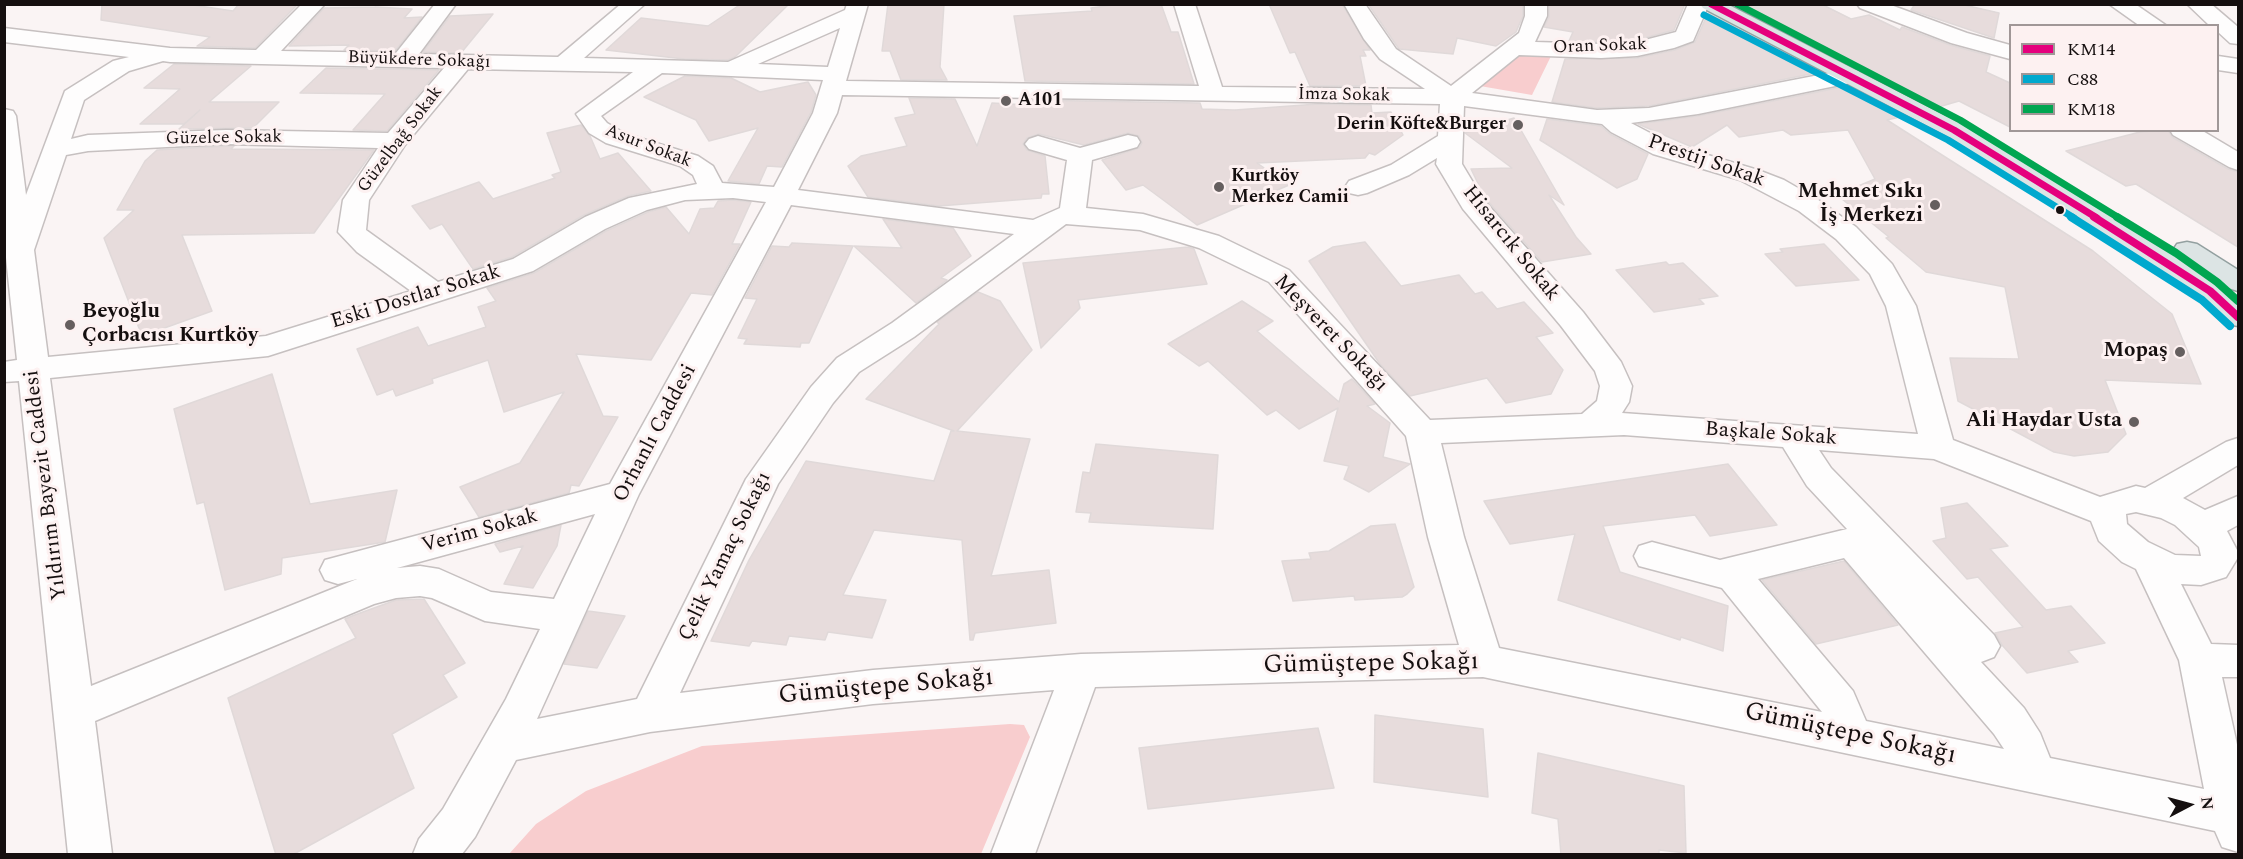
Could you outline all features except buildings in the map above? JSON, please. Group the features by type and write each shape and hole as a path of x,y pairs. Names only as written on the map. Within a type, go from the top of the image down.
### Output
{"main road":[{"path":"1710,4 1954,130 2096,216 2210,291 2238,317"},
{"path":"1737,4 1982,128 2238,282"}],"street":[{"path":"262,56 315,4"},
{"path":"403,60 446,4"},
{"path":"563,64 635,4"},
{"path":"1184,4 1183,9 1213,94"},
{"path":"1354,4 1375,39 1388,54 1452,97 1529,36 1536,16 1536,4"},
{"name":"Oran Sokak","path":"1515,48 1637,50 1685,36 1699,4"},
{"path":"1867,4 1959,38 2009,52"},
{"path":"2119,4 2153,24"},
{"path":"724,69 768,53 856,9"},
{"name":"Orhanlı Caddesi","path":"435,855 459,823 502,745 622,494 784,196 825,113 856,9"},
{"path":"2203,11 2238,25"},
{"path":"2203,11 2238,38"},
{"name":"Büyükdere Sokağı","path":"4,35 170,55 657,66 724,69 834,81"},
{"path":"20,255 73,96 121,66 143,58 170,55"},
{"name":"Güzelbağ Sokak","path":"432,292 367,246 352,232 356,200 395,141 461,62"},
{"path":"2219,63 2238,66"},
{"name":"Asur Sokak","path":"657,66 588,114 598,128 615,138 689,161 704,171 713,191"},
{"name":"İmza Sokak","path":"834,81 1213,94 1452,97 1551,112 1609,117 1649,115 1698,107 1850,76"},
{"name":"Hisarcık Sokak","path":"1452,97 1449,164 1472,203 1572,319 1610,369 1616,386 1613,402 1605,414 1590,425"},
{"name":"Yıldırım Bayezit Caddesi","path":"4,116 20,255 19,370 73,712 90,855"},
{"name":"Prestij Sokak","path":"1609,117 1620,127 1662,149 1749,175 1775,186 1808,205 1860,248 1882,270 1901,306 1938,447"},
{"path":"2186,132 2238,162"},
{"name":"Güzelce Sokak","path":"54,150 88,143 226,137 395,141"},
{"path":"1358,187 1400,170 1449,140"},
{"path":"1038,144 1080,156 1128,142"},
{"path":"1072,216 1080,156"},
{"name":"Eski Dostlar Sokak","path":"19,370 268,346 432,292 523,265 595,223 638,204 685,192 733,189 784,196"},
{"path":"784,196 1038,229"},
{"name":"Meşveret Sokağı","path":"1038,229 1060,216 1143,222 1209,242 1279,276 1422,432 1446,537 1484,661"},
{"name":"Çelik Yamaç Sokağı","path":"650,714 763,478 822,395 848,365 903,330 1038,229"},
{"name":"Başkale Sokak","path":"1422,432 1624,424 1938,447 2108,514"},
{"path":"1793,436 1820,477 1980,646"},
{"path":"2151,501 2238,450"},
{"name":"Verim Sokak","path":"338,570 622,494"},
{"path":"2124,500 2151,501 2170,507 2203,527 2219,550 2219,560 2213,567 2202,571 2186,571 2151,561 2121,542 2112,531 2108,514 2114,504 2124,500"},
{"path":"2203,527 2238,509"},
{"path":"1652,556 1720,574 1852,542 2009,721 2025,746 2035,773"},
{"path":"2151,561 2199,660 2234,823"},
{"path":"1730,572 1839,703 1851,735"},
{"path":"73,712 223,648 366,591 396,583 420,581 439,584 485,606 525,613 566,615"},
{"path":"2199,660 2238,661"},
{"name":"Gümüştepe Sokağı","path":"502,745 650,714 873,687 1081,671 1484,661 2035,773 2234,823"},
{"path":"1013,855 1081,671"}],"shaded area":[{"path":"1515,51 1552,54 1532,95 1480,86"},
{"path":"1010,724 1024,725 1030,737 981,854 509,854 536,824 586,791 702,746"}],"transit line":[{"name":"KM14","path":"1711,4 1954,130 2169,263 2210,291 2238,317"},
{"name":"KM18","path":"1737,4 1960,120 2176,253 2217,282 2238,301"},
{"name":"C88","path":"1704,15 1948,140 2162,273 2202,300 2230,326"}],"place":[{"name":"A101","path":"1006,101"},
{"name":"Derin Köfte&Burger","path":"1518,125"},
{"name":"Kurtköy Merkez Camii","path":"1219,187"},
{"name":"Mehmet Sıkı İş Merkezi","path":"1935,205"},
{"name":"Beyoğlu Çorbacısı Kurtköy","path":"70,325"},
{"name":"Mopaş","path":"2180,352"},
{"name":"Ali Haydar Usta","path":"2134,422"}]}
